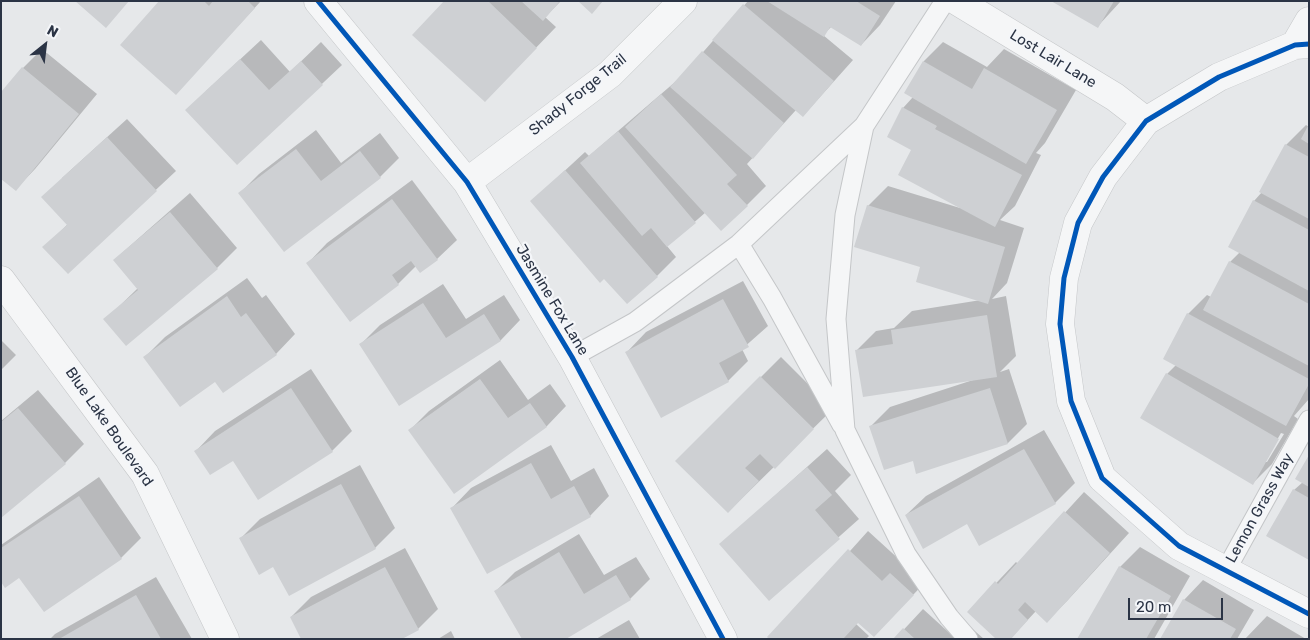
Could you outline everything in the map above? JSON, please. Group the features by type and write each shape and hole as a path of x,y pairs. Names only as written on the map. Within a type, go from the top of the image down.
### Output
{"street":[{"name":"Shady Forge Trail","path":"466,182 610,74 683,1"},
{"name":"Lost Lair Lane","path":"957,1 1115,97 1146,121"},
{"name":"Jasmine Fox Lane","path":"323,3 466,182 572,357 723,639"},
{"path":"1309,21 1302,45 1219,77 1146,121 1103,177 1078,223 1064,278 1060,324 1072,401 1102,478 1179,546 1309,614"},
{"name":"Blue Lake Boulevard","path":"1,280 145,474 225,639"}],"lane":[{"path":"572,357 635,322 739,244 864,126 946,1"},
{"path":"844,430 836,319 845,215 864,126"},
{"path":"739,244 772,298 844,430 906,554 949,618 968,639"},
{"name":"Lemon Grass Way","path":"1226,570 1309,420"}],"building":[{"path":"75,1 129,1 106,28"},
{"path":"159,1 204,1 209,6 213,1 248,1 255,8 176,95 120,45"},
{"path":"444,1 488,1 537,48 485,102 412,35"},
{"path":"521,1 560,1 543,21"},
{"path":"578,1 603,1 592,14"},
{"path":"767,1 856,1 880,16 861,46 830,27 824,37"},
{"path":"1051,1 1114,1 1098,28"},
{"path":"743,4 834,81 803,117 712,40"},
{"path":"702,51 784,123 753,159 670,87"},
{"path":"240,59 269,90 301,61 323,85 237,165 185,110"},
{"path":"923,61 972,89 984,68 1057,110 1026,164 904,93"},
{"path":"22,67 79,114 16,191 1,179 1,92"},
{"path":"661,94 737,175 727,184 748,206 721,231 625,127"},
{"path":"902,107 937,126 935,129 1022,175 995,227 898,175 911,150 887,137"},
{"path":"1309,124 1309,144 1301,139"},
{"path":"618,131 696,223 667,247 651,228 642,236 580,163"},
{"path":"107,137 157,191 68,274 42,247 67,225 41,197"},
{"path":"1285,144 1309,157 1309,219 1259,192"},
{"path":"296,149 321,181 360,151 381,178 284,252 238,193"},
{"path":"565,170 658,277 627,304 604,279 600,283 530,201"},
{"path":"392,199 438,260 420,273 411,261 392,275 399,285 350,322 306,263"},
{"path":"1253,200 1309,230 1309,291 1228,247"},
{"path":"867,205 1005,247 988,304 916,282 920,267 854,247"},
{"path":"170,212 218,269 126,346 103,319 138,290 113,260"},
{"path":"1229,261 1309,304 1309,366 1203,310"},
{"path":"227,296 241,317 246,313 277,355 223,393 215,382 180,407 143,357"},
{"path":"723,299 749,347 719,363 729,382 661,418 625,352"},
{"path":"423,303 446,338 484,314 501,341 399,406 359,344"},
{"path":"1187,313 1309,379 1309,384 1286,426 1163,359"},
{"path":"987,315 997,377 863,397 855,350 893,344 891,330"},
{"path":"1166,373 1279,439 1253,485 1140,418"},
{"path":"760,376 814,429 775,469 760,454 745,468 759,481 728,513 675,461"},
{"path":"480,379 508,418 530,403 547,427 454,494 408,430"},
{"path":"291,388 333,452 258,500 233,461 210,475 194,451"},
{"path":"990,388 1008,444 916,474 913,461 884,470 869,426"},
{"path":"18,408 66,464 1,518 1,422"},
{"path":"1024,449 1056,504 979,546 967,524 923,549 905,515"},
{"path":"1309,455 1309,487 1295,479"},
{"path":"531,463 551,499 574,486 591,517 487,574 450,508"},
{"path":"807,467 832,495 815,510 840,539 769,601 719,544"},
{"path":"341,484 376,549 289,596 273,567 259,575 239,538"},
{"path":"1293,489 1309,498 1309,560 1266,536"},
{"path":"79,496 122,559 44,612 19,578 5,588 1,582 1,548"},
{"path":"1064,511 1110,553 1047,623 1025,602 1018,610 1028,620 1011,639 996,639 967,612 995,581 998,584"},
{"path":"848,549 882,581 890,573 914,595 874,637 858,623 843,639 769,639 767,637"},
{"path":"559,552 584,594 616,575 631,600 566,639 522,639 494,591"},
{"path":"1119,566 1171,596 1146,639 1077,639"},
{"path":"385,567 419,630 402,639 301,639 290,617"},
{"path":"136,595 161,639 59,639"},
{"path":"1183,599 1236,629 1230,639 1160,639"},
{"path":"903,628 915,639 893,639"}],"cycle path":[{"path":"318,1 467,182 572,357 723,639"},
{"path":"1309,44 1295,45 1219,77 1146,121 1103,177 1078,223 1064,278 1060,324 1071,401 1102,478 1179,546 1309,614"}]}
